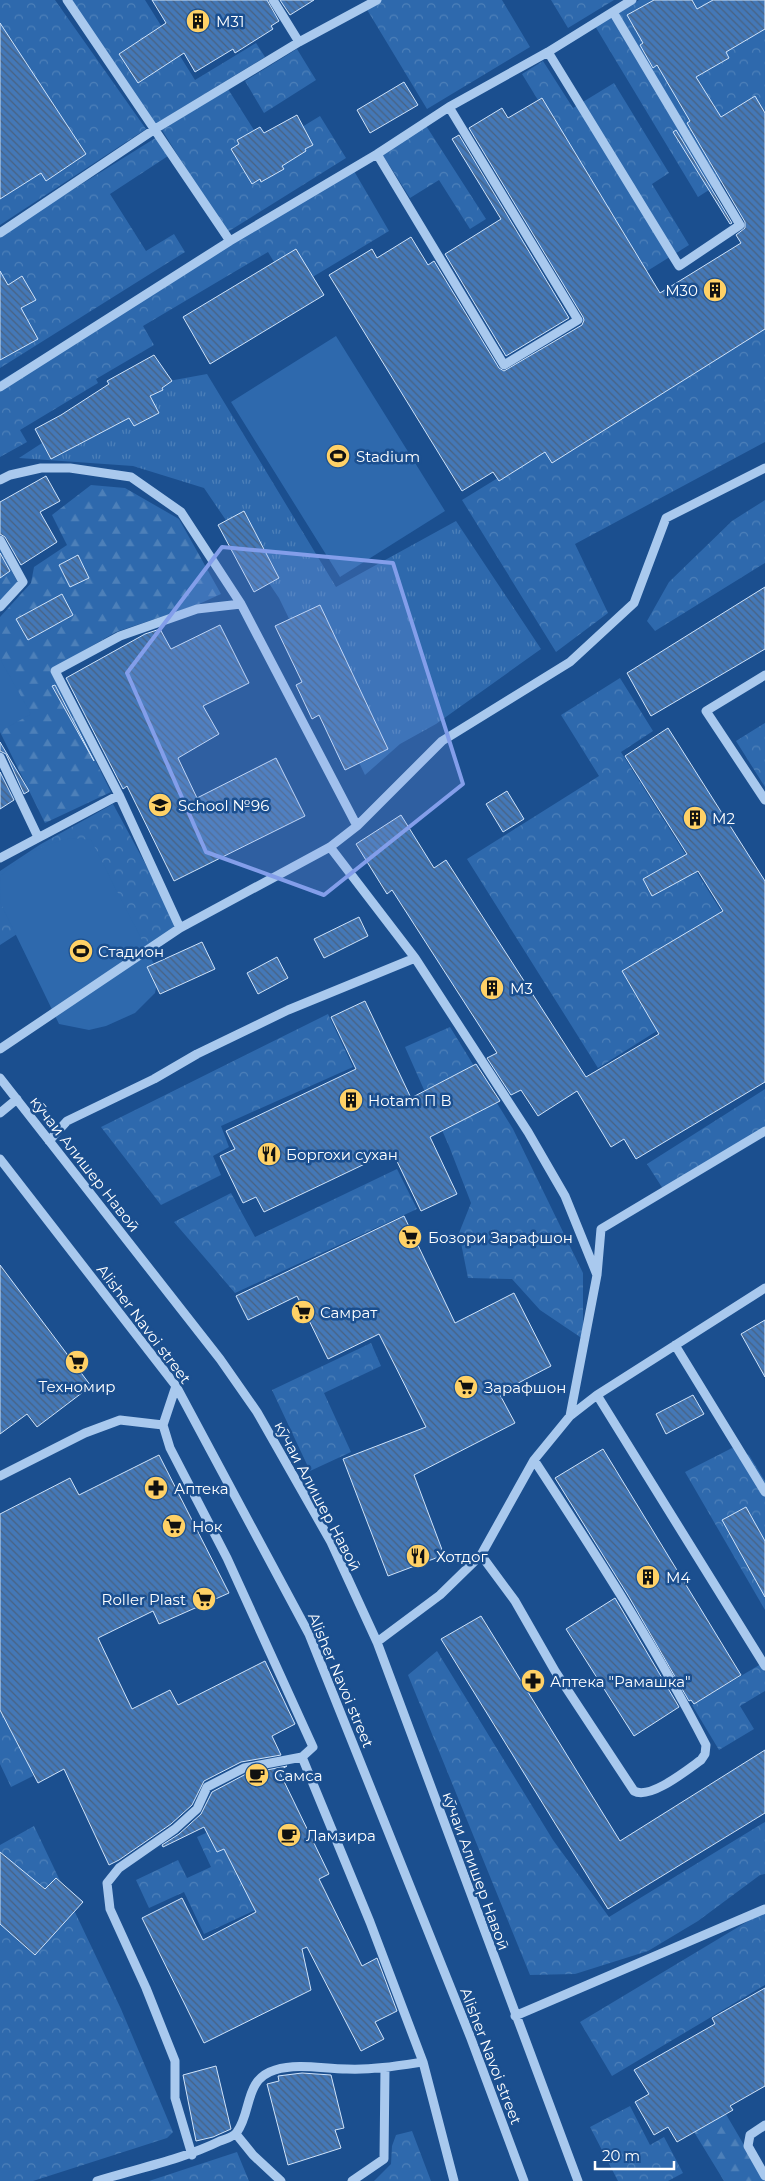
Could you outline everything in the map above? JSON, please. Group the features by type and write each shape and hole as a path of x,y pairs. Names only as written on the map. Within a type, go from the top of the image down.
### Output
{"street":[{"path":"67,0 230,241"},
{"path":"273,0 299,42"},
{"path":"3,229 155,129 299,42 377,0"},
{"path":"0,387 230,241 377,154 449,107 548,52 632,0"},
{"path":"548,52 679,266 740,225 613,12"},
{"path":"377,154 504,365 578,320 449,107"},
{"path":"0,480 10,475 41,468 70,468 131,476 181,512 241,604 357,826"},
{"path":"0,1049 180,928 330,847 357,826 442,741 570,662 634,603 666,518 765,468"},
{"path":"0,540 23,582 0,607"},
{"path":"180,928 119,795 55,671 120,636 197,609 241,604"},
{"path":"765,675 706,711 765,800"},
{"path":"0,757 38,837"},
{"path":"0,858 119,795"},
{"path":"330,847 415,958 528,1132 565,1196 597,1275"},
{"path":"49,1141 67,1121 154,1079 197,1054 288,1010 415,958"},
{"name":"кӯчаи Алишер Навоӣ","path":"0,1078 220,1359 257,1412 331,1542 377,1642 578,2181"},
{"path":"0,1114 17,1099"},
{"path":"570,1416 597,1275 601,1229 765,1131"},
{"name":"Alisher Navoi street","path":"0,1159 176,1386 310,1634 470,2036 524,2181"},
{"path":"377,1642 440,1595 481,1555 534,1460 570,1416 597,1395 765,1288"},
{"path":"674,1345 765,1492"},
{"path":"176,1386 163,1425 170,1448 227,1558 313,1746 302,1757 244,1768 206,1787 197,1809 175,1829 119,1868 107,1883 110,1909 146,1988 175,2061 175,2098 192,2155"},
{"path":"597,1395 765,1666"},
{"path":"0,1476 84,1432 120,1420 163,1425"},
{"path":"481,1555 515,1601 555,1671 634,1791 644,1794 660,1788 701,1760 705,1754 706,1745 672,1680 589,1544 534,1460"},
{"path":"302,1757 370,1922 423,2062 454,2181"},
{"path":"515,2016 765,1909"},
{"path":"97,2181 192,2155 236,2134 244,2118 249,2094 260,2078 274,2071 308,2066 347,2069 385,2068 423,2062"},
{"path":"352,2181 384,2159 385,2068"},
{"path":"765,2125 750,2135 748,2146 765,2176"},
{"path":"236,2134 253,2155 281,2181"}],"highlighted area":[{"path":"222,547 393,563 463,784 324,895 206,852 127,673"}],"green space":[{"path":"0,0 55,0 146,129 0,225"},
{"path":"68,0 145,0 195,80 256,43 265,57 155,124"},
{"path":"378,0 502,0 530,47 427,109 366,8"},
{"path":"551,0 614,0 568,28"},
{"path":"639,0 765,0 765,154 698,197 595,26"},
{"path":"297,49 316,80 264,113 245,81"},
{"path":"543,61 573,108 614,83 669,173 652,184 689,245 644,273 522,74"},
{"path":"228,89 266,149 320,116 346,158 226,233 162,130"},
{"path":"423,121 486,219 470,229 439,180 410,198 379,149"},
{"path":"157,137 168,156 110,194 146,251 174,234 185,252 0,368 0,235"},
{"path":"354,171 389,231 291,290 268,252 143,326 154,345 96,379 98,383 20,430 27,442 0,457 0,381"},
{"path":"765,314 765,442 575,544 608,613 556,652 462,500"},
{"name":"Stadium","path":"336,336 445,511 340,577 231,402"},
{"path":"207,374 336,587 456,521 541,649 436,724 400,744 365,775 279,598 204,488 133,466 19,458 125,389"},
{"path":"91,485 125,488 179,519 221,594 199,604 116,632 50,670 111,792 45,823 0,732 0,617 31,583 34,567 67,545 52,515"},
{"path":"765,500 765,563 655,631 647,621 669,582 732,521"},
{"path":"0,549 18,583 0,601"},
{"path":"0,659 31,714 1,731 0,730"},
{"path":"620,678 653,731 621,752 757,968 598,1068 467,859 599,776 561,715"},
{"path":"765,723 765,787 736,741"},
{"path":"113,804 180,928 111,966 73,898 0,945 0,871 41,844"},
{"path":"72,838 91,840 159,974 155,993 135,1013 106,1026 89,1030 59,1024 0,902 1,875 34,851"},
{"path":"328,1014 353,1067 221,1126 229,1147 213,1156 221,1175 161,1205 101,1127"},
{"path":"450,1027 513,1129 583,1273 583,1339 540,1310 512,1279 468,1278 459,1233 471,1203 449,1146 405,1047"},
{"path":"765,1089 765,1129 665,1192 647,1164"},
{"path":"397,1169 417,1209 235,1293 174,1222 231,1193 255,1237"},
{"path":"371,1343 381,1366 324,1393 351,1452 310,1471 272,1390"},
{"path":"732,1448 749,1455 765,1481 765,1610 685,1472"},
{"path":"0,1636 33,1776 11,1787 0,1764"},
{"path":"437,1651 553,1840 609,1917 765,1822 765,1874 760,1875 698,1921 648,1951 575,1974 530,1975 408,1675"},
{"path":"761,1664 765,1672 765,1691 740,1706 754,1729 719,1750 692,1705"},
{"path":"34,1826 121,2009 173,2132 167,2138 33,2181 0,2181 0,1845"},
{"path":"217,1828 264,1906 204,1934 184,1892 149,1908 136,1880 178,1860 187,1878 211,1867 197,1837"},
{"path":"765,1911 765,1985 612,2076 580,2022"},
{"path":"720,2104 765,2181 724,2181 688,2122"},
{"path":"630,2106 650,2145 664,2137 683,2173 668,2181 618,2181 590,2127"},
{"path":"412,2131 431,2181 374,2181 391,2164 392,2146 396,2135"},
{"path":"237,2152 249,2181 149,2181"}],"building":[{"path":"152,0 267,0 279,21 271,26 273,29 235,53 233,49 195,72 184,53 138,83 119,54 166,23"},
{"path":"280,0 314,0 290,15"},
{"path":"654,0 692,0 697,9 713,0 765,0 765,29 726,52 729,58 696,77 721,117 755,96 765,113 765,329 552,463 545,452 499,481 493,472 462,491 329,275 372,249 377,258 411,237 428,265 434,261 499,368 504,371 582,325 583,317 469,128 502,108 508,118 542,98 660,293 741,243 736,235 745,228 745,222 687,123 690,121 657,65 653,68 640,45 643,43 627,15"},
{"path":"0,23 86,154 46,181 41,173 0,199"},
{"path":"404,82 418,105 370,133 357,110"},
{"path":"297,115 313,145 282,166 284,169 261,182 260,179 252,184 231,149 239,144 237,140 260,127 264,133"},
{"path":"676,130 732,223 730,224 673,132"},
{"path":"459,135 569,318 506,356 445,254 501,219 452,139"},
{"path":"296,249 324,295 210,364 183,317"},
{"path":"0,271 8,285 22,276 36,300 21,308 38,339 0,360"},
{"path":"154,355 172,381 162,388 163,390 150,396 159,413 134,426 129,418 51,459 35,429 61,415 109,384 107,381"},
{"path":"46,476 60,501 40,512 57,542 21,565 5,537 0,534 0,502"},
{"path":"244,511 279,578 254,592 218,525"},
{"path":"0,553 10,571 0,578"},
{"path":"78,555 89,578 70,587 59,565"},
{"path":"765,587 765,649 651,716 627,673"},
{"path":"62,594 73,615 28,640 16,619"},
{"path":"320,605 388,749 345,770 319,715 312,719 296,685 302,682 275,626"},
{"name":"School №96","path":"220,625 249,683 203,706 219,734 178,758 197,798 276,758 305,816 174,881 127,786 123,789 66,678 145,634 160,629 171,649"},
{"path":"55,685 94,761 52,686"},
{"path":"668,728 765,881 765,1082 636,1159 624,1139 611,1147 577,1091 538,1116 521,1090 511,1095 487,1058 497,1053 392,890 387,894 356,844 401,815 434,868 446,860 586,1077 659,1034 622,971 723,911 698,871 652,896 643,879 687,854 625,756"},
{"path":"0,742 29,791 24,794 6,754 0,751"},
{"path":"0,772 14,800 0,809"},
{"path":"507,791 524,819 503,832 486,804"},
{"path":"359,917 368,936 324,958 314,939"},
{"path":"202,942 215,969 160,994 147,967"},
{"path":"277,957 288,978 258,994 247,973"},
{"name":"Hotam П В","path":"365,1001 411,1098 476,1064 500,1101 430,1137 457,1194 421,1211 392,1151 264,1212 256,1197 243,1203 220,1156 235,1149 226,1131 356,1069 331,1017"},
{"path":"404,1216 455,1323 514,1293 551,1366 499,1393 515,1423 414,1475 444,1555 388,1576 343,1459 426,1427 379,1334 328,1359 297,1296 248,1320 236,1296"},
{"path":"0,1265 91,1386 37,1427 27,1414 0,1434"},
{"path":"765,1320 765,1377 741,1334"},
{"path":"693,1395 704,1414 666,1434 656,1414"},
{"name":"М4","path":"603,1449 741,1675 694,1704 691,1700 689,1701 629,1597 555,1478"},
{"path":"159,1455 229,1593 159,1624 153,1611 98,1638 132,1709 170,1690 178,1705 265,1661 295,1724 272,1736 281,1755 241,1762 204,1781 192,1805 171,1824 109,1865 64,1769 38,1783 0,1710 0,1514 70,1478 79,1495"},
{"path":"746,1507 765,1541 765,1597 722,1520"},
{"path":"615,1598 679,1707 634,1736 566,1629"},
{"path":"481,1616 620,1841 765,1750 765,1813 608,1909 441,1639"},
{"path":"287,1766 279,1771 329,1874 319,1879 362,1966 377,1958 397,2011 375,2022 384,2039 361,2051 307,1947 302,1949 311,1990 204,2043 142,1918 182,1898 203,1940 256,1912 224,1849 217,1852 204,1827 163,1847 162,1845 179,1834 201,1814 212,1792 246,1774"},
{"path":"0,1852 45,1889 56,1878 83,1902 35,1955 0,1924"},
{"path":"765,1988 765,2086 730,2106 733,2110 677,2142 668,2127 654,2135 635,2102 649,2094 634,2070 715,2024 712,2018"},
{"path":"216,2066 231,2129 213,2137 196,2141 183,2075"},
{"path":"302,2073 331,2075 344,2128 335,2130 341,2148 288,2165 267,2084 279,2081 278,2076"}],"place":[{"name":"М31","path":"198,21"},
{"name":"М30","path":"715,290"},
{"name":"Stadium","path":"338,456"},
{"name":"School №96","path":"160,805"},
{"name":"М2","path":"695,818"},
{"name":"Стадион","path":"81,951"},
{"name":"М3","path":"492,988"},
{"name":"Hotam П В","path":"351,1100"},
{"name":"Боргохи сухан","path":"269,1154"},
{"name":"Бозори Зарафшон","path":"410,1237"},
{"name":"Самрат","path":"303,1312"},
{"name":"Техномир","path":"77,1362"},
{"name":"Зарафшон","path":"466,1387"},
{"name":"Аптека","path":"156,1488"},
{"name":"Нок","path":"174,1526"},
{"name":"Хотдог","path":"418,1556"},
{"name":"М4","path":"648,1577"},
{"name":"Roller Plast","path":"204,1599"},
{"name":"Аптека \"Рамашка\"","path":"533,1681"},
{"name":"Самса","path":"257,1775"},
{"name":"Ламзира","path":"289,1835"}]}
